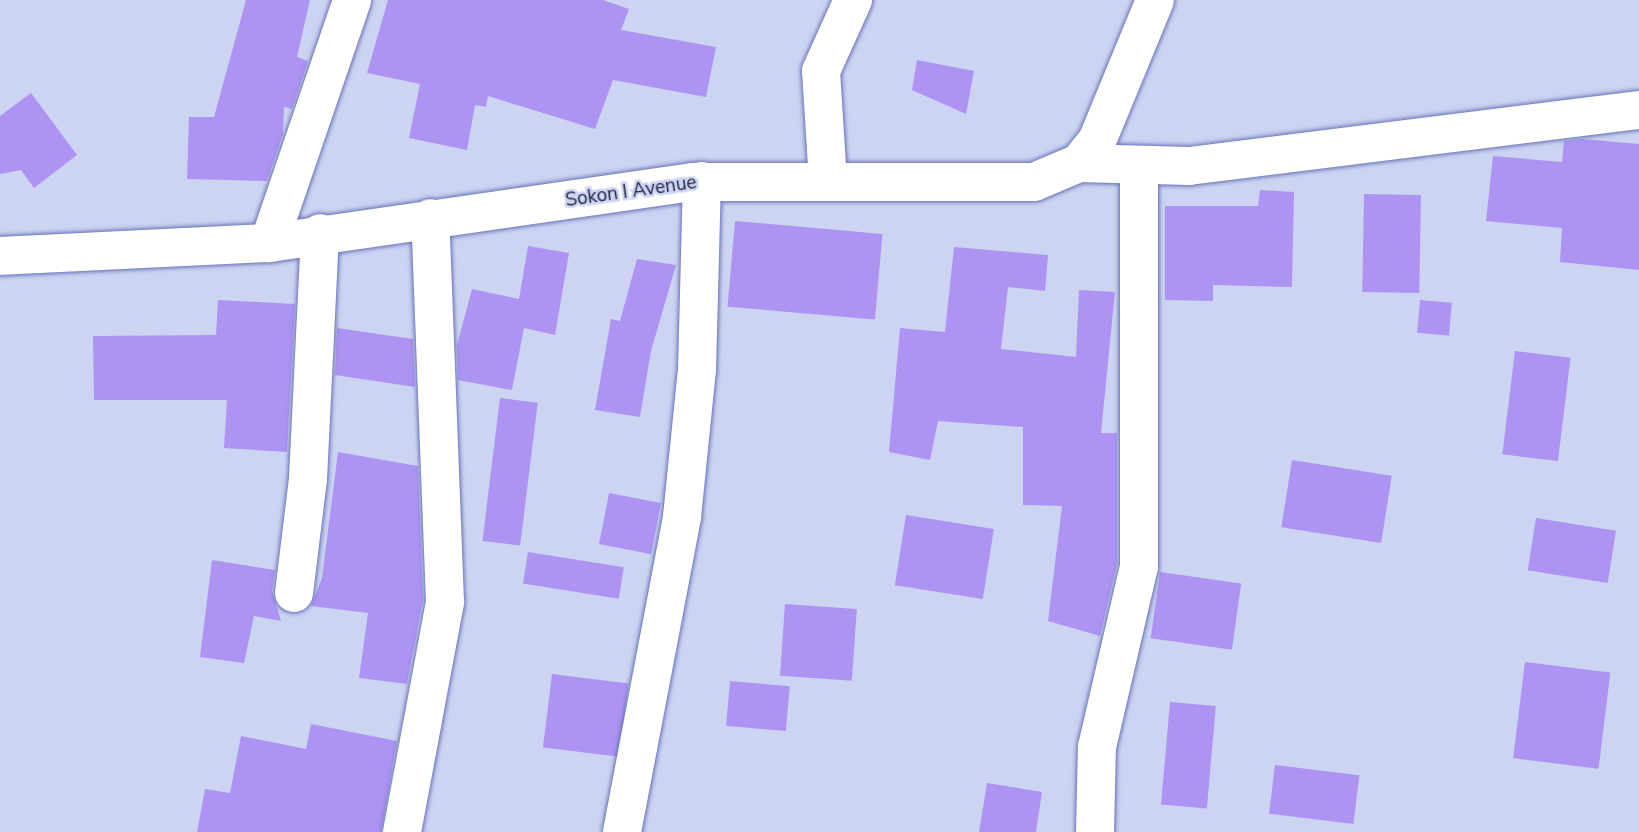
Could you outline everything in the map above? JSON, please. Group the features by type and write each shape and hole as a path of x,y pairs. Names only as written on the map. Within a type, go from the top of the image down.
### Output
{"street":[{"path":"269,243 352,0"},
{"path":"828,182 821,71 853,0"},
{"path":"1155,0 1118,99 1079,163 1189,166 1639,110"},
{"name":"Sokon I Avenue","path":"0,256 269,243 320,233 702,181 1034,182 1079,163"},
{"path":"1096,832 1097,747 1139,567 1139,165"},
{"path":"622,832 682,517 697,370 702,181"},
{"path":"402,832 445,602 430,219"},
{"path":"294,593 308,479 320,233"}],"building":[{"path":"246,0 310,0 297,57 308,61 292,109 284,107 283,134 267,181 187,179 189,117 214,117"},
{"path":"388,0 603,0 629,9 621,30 716,47 706,97 613,80 595,129 488,96 486,107 475,105 467,150 409,138 420,84 367,73"},
{"path":"917,60 974,71 966,114 912,90"},
{"path":"31,93 77,155 34,188 21,170 0,174 0,116"},
{"path":"1582,139 1639,144 1639,270 1560,262 1562,228 1486,221 1493,156 1562,162 1564,141"},
{"path":"1260,190 1294,192 1292,287 1213,285 1213,301 1165,300 1165,206 1258,206"},
{"path":"1364,194 1421,195 1419,293 1362,292"},
{"path":"735,221 882,234 875,320 728,307"},
{"path":"528,246 569,253 555,335 524,328 512,390 458,380 457,345 472,289 519,299"},
{"path":"954,247 1048,255 1045,291 1008,287 1001,349 1076,357 1079,290 1115,292 1101,433 1117,433 1117,564 1100,636 1048,621 1062,506 1023,505 1023,427 938,421 930,460 889,452 900,328 945,332"},
{"path":"637,259 676,265 651,351 640,417 595,410 611,319 620,321"},
{"path":"218,300 295,304 287,452 224,448 227,400 94,400 93,336 216,335"},
{"path":"1420,300 1452,303 1449,336 1417,333"},
{"path":"337,328 413,339 415,387 335,375"},
{"path":"1515,351 1571,358 1558,461 1502,454"},
{"path":"500,398 538,403 520,546 482,541"},
{"path":"338,452 418,466 423,599 407,684 359,678 368,613 311,606 322,578"},
{"path":"1292,460 1392,476 1381,543 1281,527"},
{"path":"609,493 661,503 651,554 599,544"},
{"path":"906,515 994,529 983,599 895,585"},
{"path":"1536,518 1616,531 1608,583 1528,570"},
{"path":"528,552 624,567 619,599 523,584"},
{"path":"212,560 275,570 272,591 281,621 254,616 244,663 200,657"},
{"path":"1160,572 1241,583 1232,650 1151,638"},
{"path":"785,604 857,609 852,681 780,676"},
{"path":"1525,662 1610,672 1599,769 1513,758"},
{"path":"552,674 628,683 619,757 543,747"},
{"path":"730,681 790,686 786,731 726,726"},
{"path":"1170,702 1216,706 1207,809 1161,805"},
{"path":"311,724 397,741 381,832 197,832 205,789 230,793 241,736 306,749"},
{"path":"1275,765 1359,775 1353,824 1269,814"},
{"path":"987,783 1042,792 1036,832 979,832"}]}
